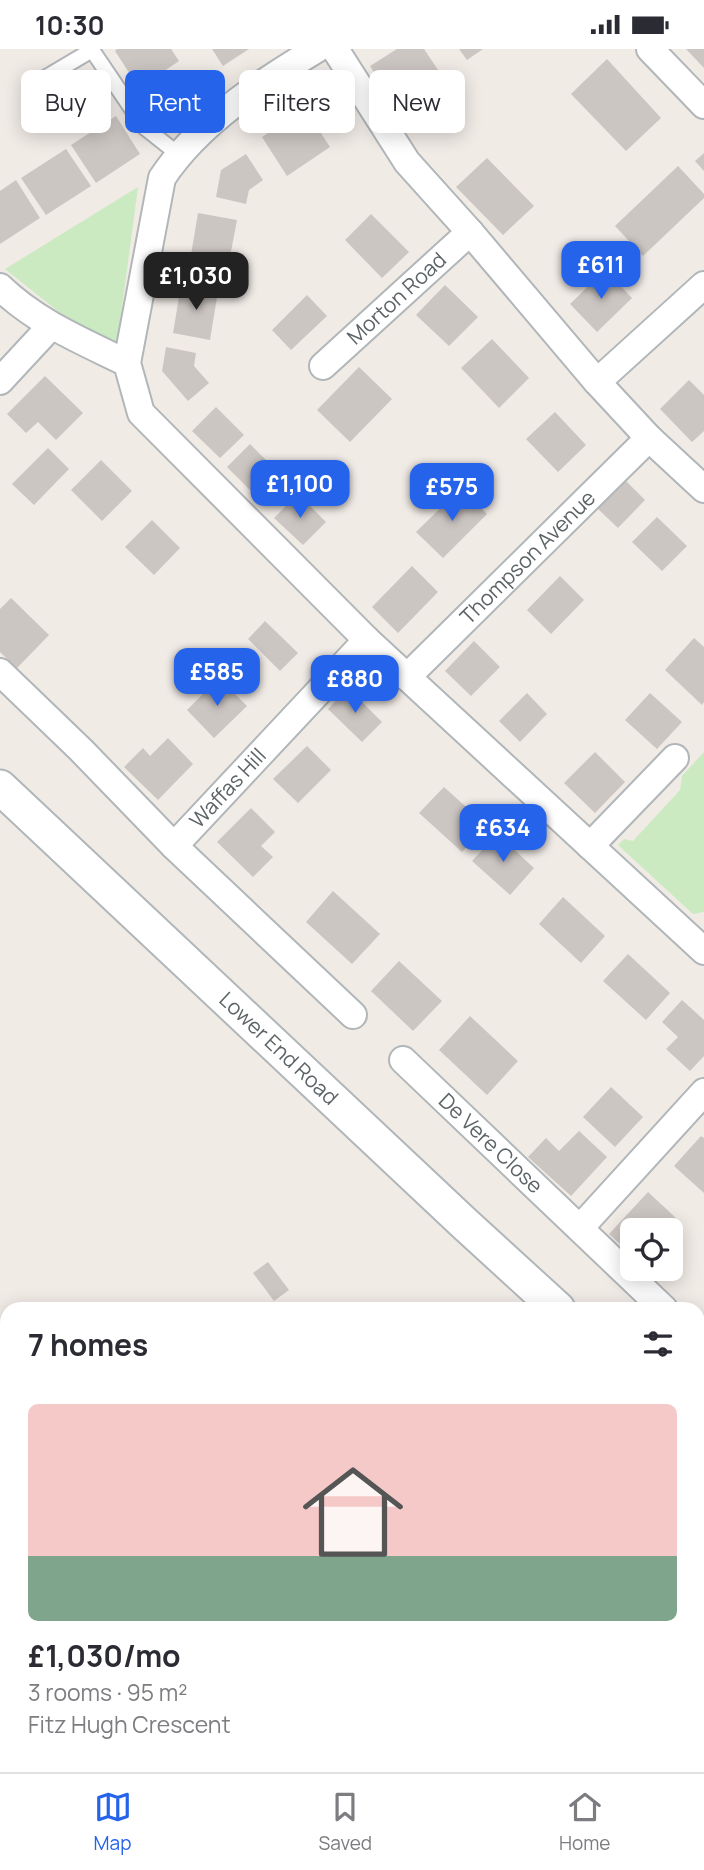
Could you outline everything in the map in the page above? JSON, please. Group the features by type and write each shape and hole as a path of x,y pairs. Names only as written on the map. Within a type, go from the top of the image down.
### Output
{"street":[{"path":"317,49 272,76 208,126 178,154 162,178 127,363 141,413 368,640 703,947"},
{"path":"335,49 407,162 597,382 649,437 704,489"},
{"path":"650,49 704,105"},
{"name":"Morton Road","path":"323,366 470,232"},
{"path":"597,382 704,285"},
{"path":"0,287 13,300 51,326 127,363"},
{"path":"0,381 51,326"},
{"name":"Thompson Avenue","path":"407,677 649,437"},
{"name":"Waffas Hill","path":"174,846 368,640"},
{"name":"Waffas Hill","path":"0,672 81,750 174,846 353,1015"},
{"path":"590,846 676,758"},
{"name":"Lower End Road","path":"0,787 550,1302"},
{"name":"De Vere Close","path":"402,1060 657,1302"},
{"path":"580,1227 704,1092"}],"lane":[{"path":"58,70 92,50 106,70"},
{"path":"111,78 144,127 178,154"}],"green space":[{"path":"138,187 117,345 59,312 5,269"},
{"path":"704,752 704,912 693,914 618,845 624,839 633,841 680,790 682,776"}],"building":[{"path":"171,49 179,61 166,70 127,70 115,51"},
{"path":"212,49 249,49 223,66"},
{"path":"397,49 424,49 438,70 373,70 370,66"},
{"path":"459,49 483,49 467,60"},
{"path":"686,49 704,49 704,68"},
{"path":"607,59 661,118 626,151 571,94"},
{"path":"116,116 140,154 96,183 71,145 90,133 111,133 111,119"},
{"path":"268,133 321,133 330,147 287,176 262,137"},
{"path":"66,149 91,186 46,215 21,178"},
{"path":"704,153 704,171 695,161"},
{"path":"246,154 263,180 249,190 246,204 216,197 221,170"},
{"path":"487,158 534,206 503,235 456,187"},
{"path":"678,166 704,194 704,198 643,256 615,226"},
{"path":"16,180 40,218 0,244 0,191"},
{"path":"198,213 237,220 229,262 191,255"},
{"path":"371,214 409,252 382,278 345,240"},
{"path":"605,270 632,298 597,332 570,304"},
{"path":"181,285 218,291 210,340 173,333"},
{"path":"445,285 478,317 449,346 416,315"},
{"path":"307,295 327,316 291,350 272,330"},
{"path":"492,339 529,378 499,408 461,368"},
{"path":"166,347 196,353 194,366 209,383 188,401 162,371"},
{"path":"359,367 392,399 350,442 317,410"},
{"path":"45,376 83,413 56,440 38,422 26,433 7,414"},
{"path":"689,380 704,395 704,431 692,442 660,409"},
{"path":"216,407 244,435 220,458 192,431"},
{"path":"555,412 586,445 558,472 526,439"},
{"path":"250,444 278,472 255,495 227,467"},
{"path":"48,448 69,469 34,505 12,484"},
{"path":"101,460 132,491 102,521 71,490"},
{"path":"625,480 645,500 618,528 597,508"},
{"path":"461,488 487,514 443,558 416,532"},
{"path":"298,494 326,522 303,545 274,518"},
{"path":"657,517 687,546 662,571 632,542"},
{"path":"152,520 180,548 154,575 125,547"},
{"path":"412,566 438,592 398,633 372,607"},
{"path":"560,576 584,600 551,634 527,610"},
{"path":"11,598 49,635 17,668 0,652 0,609"},
{"path":"265,621 298,653 280,671 248,639"},
{"path":"694,638 704,647 702,705 665,670"},
{"path":"474,641 500,667 471,696 445,671"},
{"path":"219,678 247,706 214,738 187,710"},
{"path":"348,688 382,722 362,742 328,709"},
{"path":"527,693 547,714 520,742 499,721"},
{"path":"650,693 682,722 657,749 625,720"},
{"path":"168,738 193,764 158,800 124,767 143,748 150,756"},
{"path":"307,746 331,770 298,803 273,779"},
{"path":"595,752 625,782 595,813 564,783"},
{"path":"444,787 486,825 462,852 419,813"},
{"path":"251,808 275,832 261,846 273,857 253,877 217,842"},
{"path":"497,834 534,868 510,895 472,861"},
{"path":"333,891 380,934 352,964 306,922"},
{"path":"563,897 605,936 581,963 539,924"},
{"path":"628,954 670,993 646,1020 603,981"},
{"path":"399,961 442,1001 413,1031 371,991"},
{"path":"682,1000 704,1020 704,1056 690,1071 666,1049 678,1037 662,1022"},
{"path":"470,1016 518,1061 487,1095 439,1050"},
{"path":"611,1087 643,1117 615,1147 583,1117"},
{"path":"579,1131 607,1157 571,1196 528,1157 546,1138 559,1151"},
{"path":"701,1136 704,1138 704,1193 674,1166"},
{"path":"648,1192 676,1218 624,1218"},
{"path":"620,1222 620,1244 609,1234"},
{"path":"268,1262 289,1290 274,1301 253,1273"}]}
